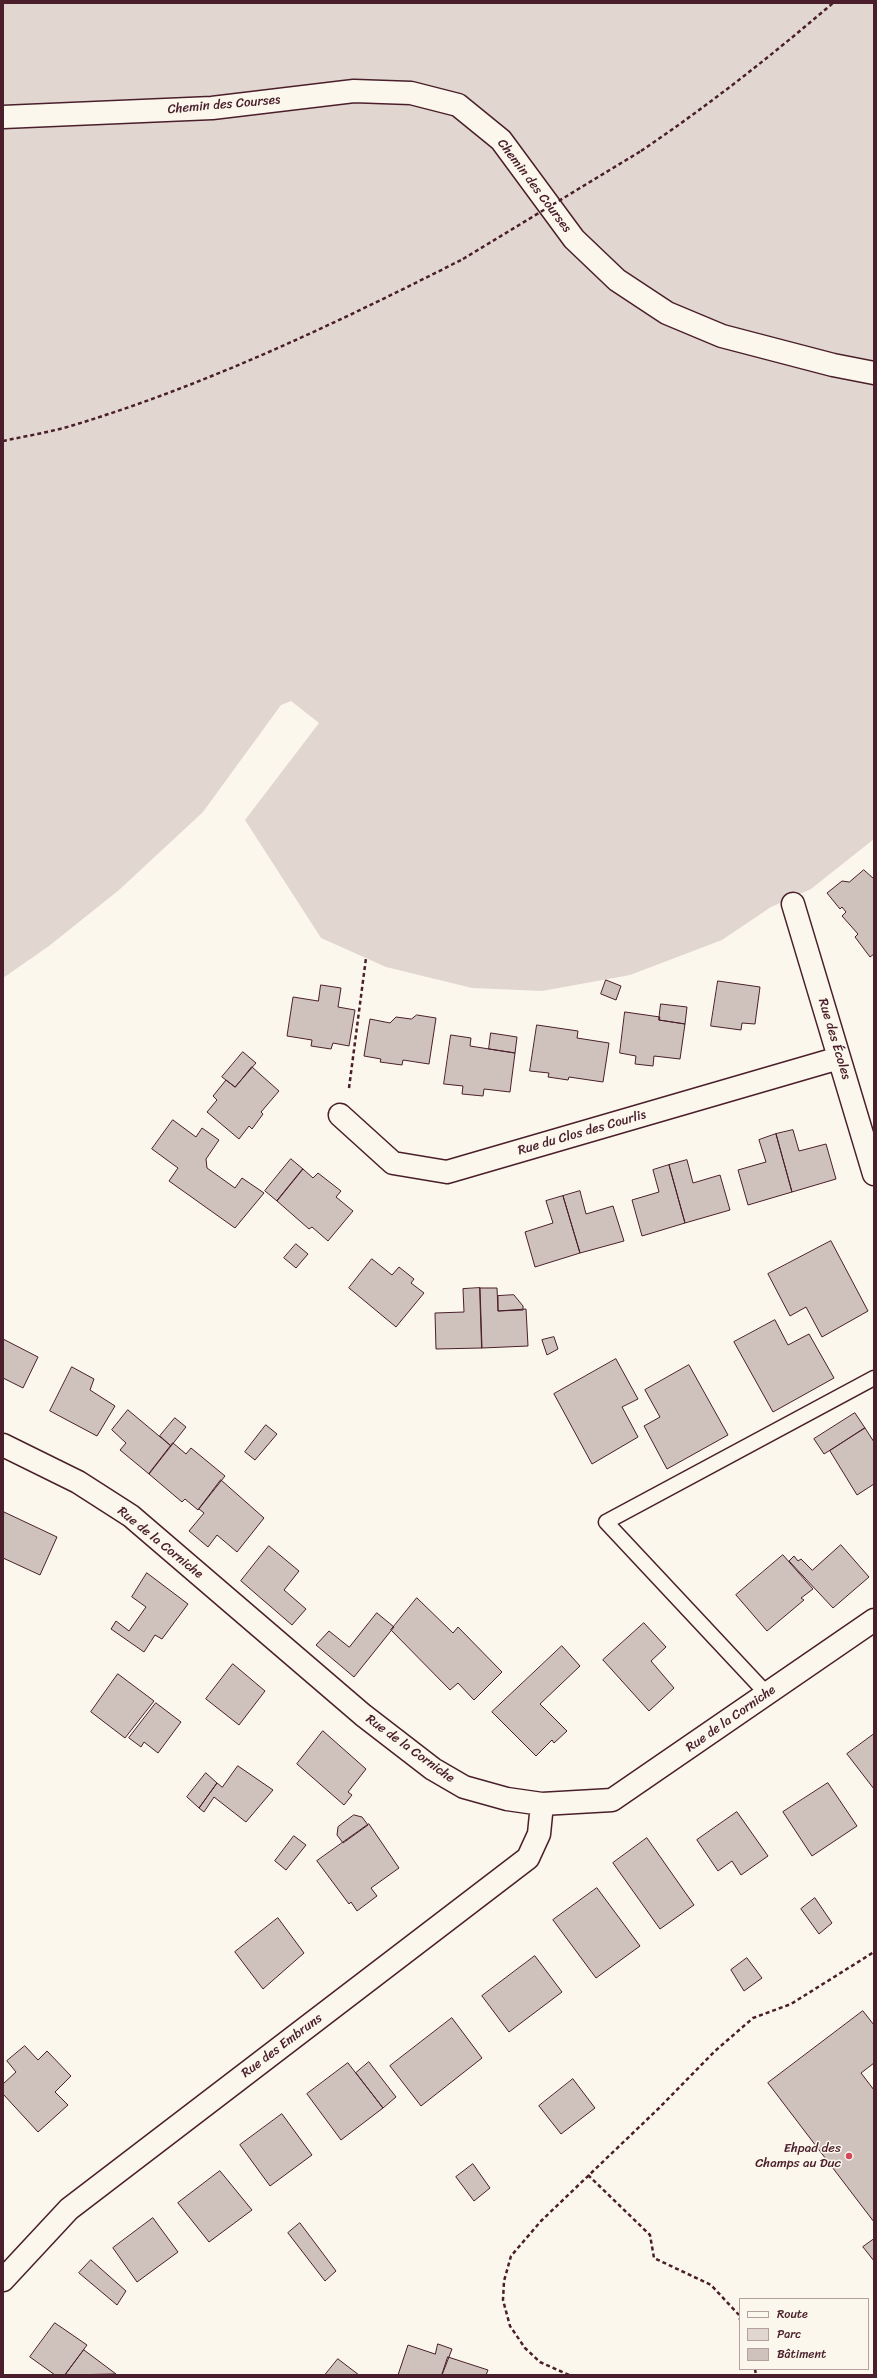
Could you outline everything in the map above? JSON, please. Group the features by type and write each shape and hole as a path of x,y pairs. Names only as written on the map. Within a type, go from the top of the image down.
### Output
{"street":[{"name":"Chemin des Courses","path":"3,117 212,108 354,91 411,93 458,105 501,140 574,239 617,280 667,313 722,336 833,365 874,373"},
{"name":"Rue des Écoles","path":"793,904 874,1174"},
{"name":"Rue du Clos des Courlis","path":"340,1115 393,1163 447,1172 840,1058"},
{"name":"Rue de la Corniche","path":"3,1445 78,1482 131,1516 363,1715 433,1769 464,1787 507,1799 542,1804 612,1800 874,1620"},
{"name":"Rue des Embruns","path":"3,2280 69,2209 528,1858 539,1834 542,1804"}],"lane":[{"path":"767,1694 606,1522 874,1378"}],"path":[{"path":"3,441 73,425 215,375 369,307 463,259 641,151 706,107 780,49 833,3"},
{"path":"340,1115 350,1085 366,958"},
{"path":"569,2375 540,2362 525,2348 510,2326 503,2300 504,2281 511,2256 541,2221 715,2051 753,2018 791,2004 874,1952"},
{"path":"588,2176 650,2235 654,2258 712,2285 739,2315"}],"green space":[{"path":"3,3 874,3 874,839 811,889 771,907 722,940 630,975 542,991 472,988 386,967 321,938 245,820 319,723 291,701 281,705 203,812 119,890 49,946 3,978"}],"building":[{"path":"864,870 874,879 874,954 870,957 855,937 858,934 842,916 846,912 842,907 840,909 827,893 842,881 849,882"},
{"path":"606,980 621,986 616,1000 601,994"},
{"path":"718,981 760,987 755,1024 742,1023 741,1030 711,1026"},
{"path":"321,985 341,988 338,1007 355,1010 349,1046 333,1043 331,1049 311,1046 312,1040 287,1036 293,997 318,1001"},
{"path":"661,1004 687,1007 685,1024 659,1020"},
{"path":"625,1012 660,1017 659,1020 685,1024 680,1059 654,1056 653,1066 635,1064 636,1056 620,1053"},
{"path":"417,1015 436,1018 429,1064 403,1060 402,1065 380,1062 381,1059 364,1056 370,1019 390,1023 396,1017 411,1019"},
{"path":"537,1025 578,1031 577,1038 609,1043 603,1082 569,1077 568,1080 548,1077 549,1073 530,1071"},
{"path":"491,1033 517,1037 515,1053 489,1049"},
{"path":"451,1035 471,1038 470,1046 515,1053 510,1092 484,1089 483,1096 462,1094 463,1086 444,1084"},
{"path":"243,1052 256,1063 235,1087 222,1077"},
{"path":"252,1067 279,1091 261,1112 263,1114 252,1129 249,1126 239,1139 207,1112 217,1100 213,1096 226,1080 235,1087"},
{"path":"173,1120 196,1137 202,1128 219,1140 206,1159 207,1168 235,1188 242,1178 264,1193 235,1228 169,1181 178,1168 152,1149"},
{"path":"793,1130 799,1151 826,1144 836,1179 792,1192 776,1134"},
{"path":"776,1134 792,1192 748,1205 738,1170 766,1162 759,1140"},
{"path":"291,1159 303,1169 277,1201 265,1191"},
{"path":"687,1160 693,1183 720,1175 730,1210 685,1223 669,1165"},
{"path":"669,1165 685,1223 642,1236 632,1200 659,1192 653,1170"},
{"path":"303,1169 313,1178 318,1173 341,1191 336,1197 353,1211 328,1241 312,1227 309,1229 277,1201"},
{"path":"580,1191 586,1214 613,1206 624,1241 580,1253 563,1196"},
{"path":"563,1196 580,1253 535,1267 525,1232 553,1223 546,1201"},
{"path":"831,1241 868,1311 822,1337 806,1307 790,1316 768,1274"},
{"path":"296,1244 308,1254 296,1268 284,1258"},
{"path":"372,1259 392,1275 399,1267 414,1279 411,1283 424,1293 396,1327 349,1288"},
{"path":"480,1288 482,1348 436,1349 435,1313 464,1312 463,1289"},
{"path":"480,1288 497,1288 498,1311 526,1309 528,1346 482,1348"},
{"path":"514,1295 523,1306 523,1310 498,1311 498,1296"},
{"path":"775,1320 788,1345 809,1334 834,1378 773,1412 734,1342"},
{"path":"554,1337 558,1349 547,1355 542,1340"},
{"path":"3,1339 38,1357 23,1388 3,1378"},
{"path":"616,1359 638,1399 622,1407 638,1437 592,1464 554,1394"},
{"path":"689,1365 728,1435 667,1469 644,1426 660,1417 645,1390"},
{"path":"72,1367 94,1379 90,1390 115,1406 97,1436 50,1411"},
{"path":"128,1410 171,1446 149,1474 120,1450 126,1443 112,1430"},
{"path":"855,1413 865,1428 824,1454 814,1439"},
{"path":"175,1418 186,1427 171,1446 160,1436"},
{"path":"266,1425 277,1434 255,1460 245,1452"},
{"path":"865,1428 874,1442 874,1484 857,1495 830,1451"},
{"path":"173,1443 186,1454 191,1448 225,1476 198,1510 185,1499 182,1502 149,1474"},
{"path":"221,1480 264,1518 237,1552 217,1535 208,1547 189,1531 204,1513 199,1509"},
{"path":"4,1512 57,1537 40,1575 3,1558"},
{"path":"841,1545 869,1577 833,1608 789,1561 794,1556 798,1561 801,1559 812,1570"},
{"path":"269,1546 299,1571 284,1590 306,1609 292,1625 241,1581"},
{"path":"783,1555 813,1589 801,1598 804,1600 767,1631 736,1595"},
{"path":"147,1573 188,1604 162,1639 155,1635 144,1652 111,1629 116,1621 129,1631 146,1607 132,1597"},
{"path":"417,1598 453,1633 458,1627 502,1672 474,1700 458,1683 450,1690 391,1630"},
{"path":"377,1613 394,1627 354,1677 316,1645 329,1631 349,1647"},
{"path":"644,1623 666,1647 651,1661 674,1688 649,1711 603,1660"},
{"path":"562,1646 580,1666 540,1704 567,1731 554,1743 552,1740 536,1756 492,1712"},
{"path":"233,1664 265,1691 239,1725 206,1699"},
{"path":"118,1674 154,1701 125,1738 91,1712"},
{"path":"156,1703 181,1722 158,1753 144,1742 141,1747 129,1738"},
{"path":"323,1731 366,1769 348,1792 352,1795 344,1805 297,1764"},
{"path":"874,1734 874,1789 847,1754"},
{"path":"238,1766 273,1790 246,1822 214,1797 204,1812 199,1808 217,1783 222,1787"},
{"path":"206,1773 217,1783 199,1808 187,1797"},
{"path":"828,1783 857,1826 812,1856 783,1812"},
{"path":"737,1812 768,1856 741,1875 732,1861 718,1871 697,1840"},
{"path":"354,1815 362,1817 368,1825 343,1843 337,1835 338,1827"},
{"path":"369,1824 399,1868 371,1888 377,1896 357,1911 351,1902 349,1904 317,1861"},
{"path":"294,1836 306,1845 286,1870 275,1861"},
{"path":"647,1838 694,1905 660,1929 613,1863"},
{"path":"597,1888 640,1946 596,1978 553,1920"},
{"path":"815,1898 832,1923 819,1934 801,1909"},
{"path":"278,1918 304,1953 263,1989 235,1952"},
{"path":"535,1956 562,1992 509,2032 482,1996"},
{"path":"747,1958 762,1978 744,1991 731,1970"},
{"name":"Ehpad des Champs au Duc","path":"863,2011 874,2025 874,2063 861,2073 874,2090 874,2222 768,2083"},
{"path":"452,2018 482,2058 421,2106 390,2066"},
{"path":"25,2046 38,2060 47,2051 71,2076 55,2092 68,2105 38,2132 3,2094 3,2084 16,2072 7,2061"},
{"path":"369,2062 396,2097 383,2108 356,2073"},
{"path":"348,2063 383,2108 341,2140 307,2094"},
{"path":"573,2079 595,2108 561,2134 539,2106"},
{"path":"282,2114 312,2155 270,2186 240,2145"},
{"path":"473,2164 490,2188 474,2201 456,2177"},
{"path":"220,2171 252,2210 209,2242 178,2203"},
{"path":"153,2218 178,2252 137,2282 113,2248"},
{"path":"300,2223 336,2271 325,2281 288,2233"},
{"path":"874,2239 874,2261 863,2247"},
{"path":"91,2260 126,2291 117,2305 79,2273"},
{"path":"55,2323 87,2345 65,2375 55,2375 30,2357"},
{"path":"438,2344 452,2349 442,2375 398,2375 408,2345 435,2354"},
{"path":"84,2350 116,2374 65,2375"},
{"path":"448,2357 488,2370 486,2375 442,2375"},
{"path":"338,2359 359,2375 325,2375"}],"place":[{"name":"Ehpad des Champs au Duc","path":"849,2156"}]}
